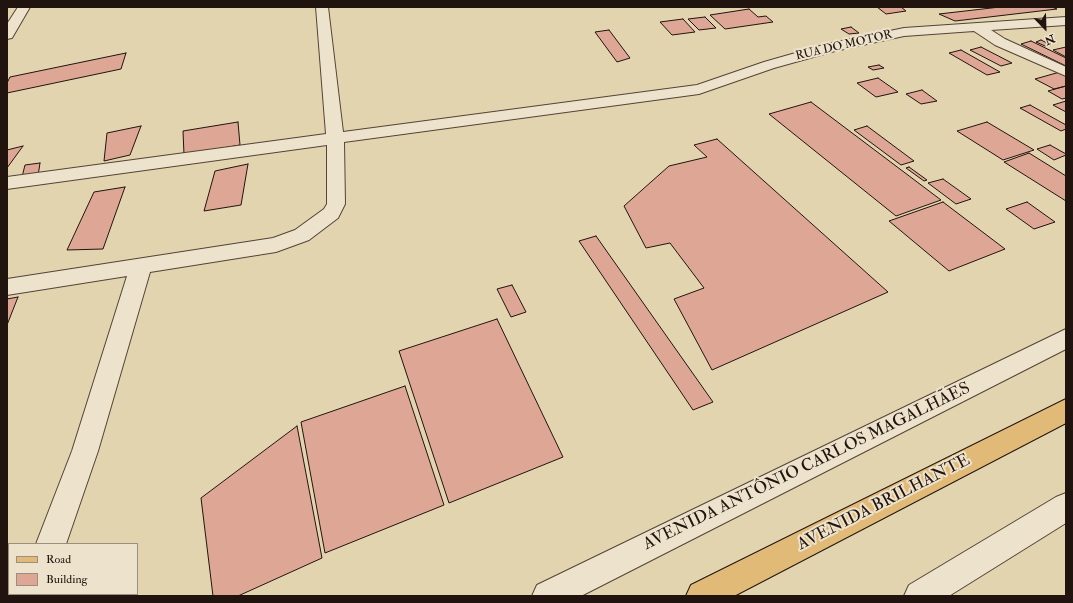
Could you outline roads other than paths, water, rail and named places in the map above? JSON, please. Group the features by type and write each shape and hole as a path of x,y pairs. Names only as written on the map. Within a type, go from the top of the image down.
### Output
{"main road":[{"name":"AVENIDA BRILHANTE","path":"702,596 1066,410"}],"street":[{"path":"7,35 24,7"},
{"path":"7,287 276,245 302,235 314,228 332,213 336,204 335,139 322,7"},
{"name":"RUA DO MOTOR","path":"7,183 700,89 769,65 859,40 904,32 1066,21"},
{"path":"978,28 1000,42 1066,72"},
{"path":"51,543 85,451 141,266"},
{"name":"AVENIDA ANTÔNIO CARLOS MAGALHÃES","path":"548,596 1066,338"},
{"path":"1037,353 1066,344"},
{"path":"920,596 1066,506"}]}
